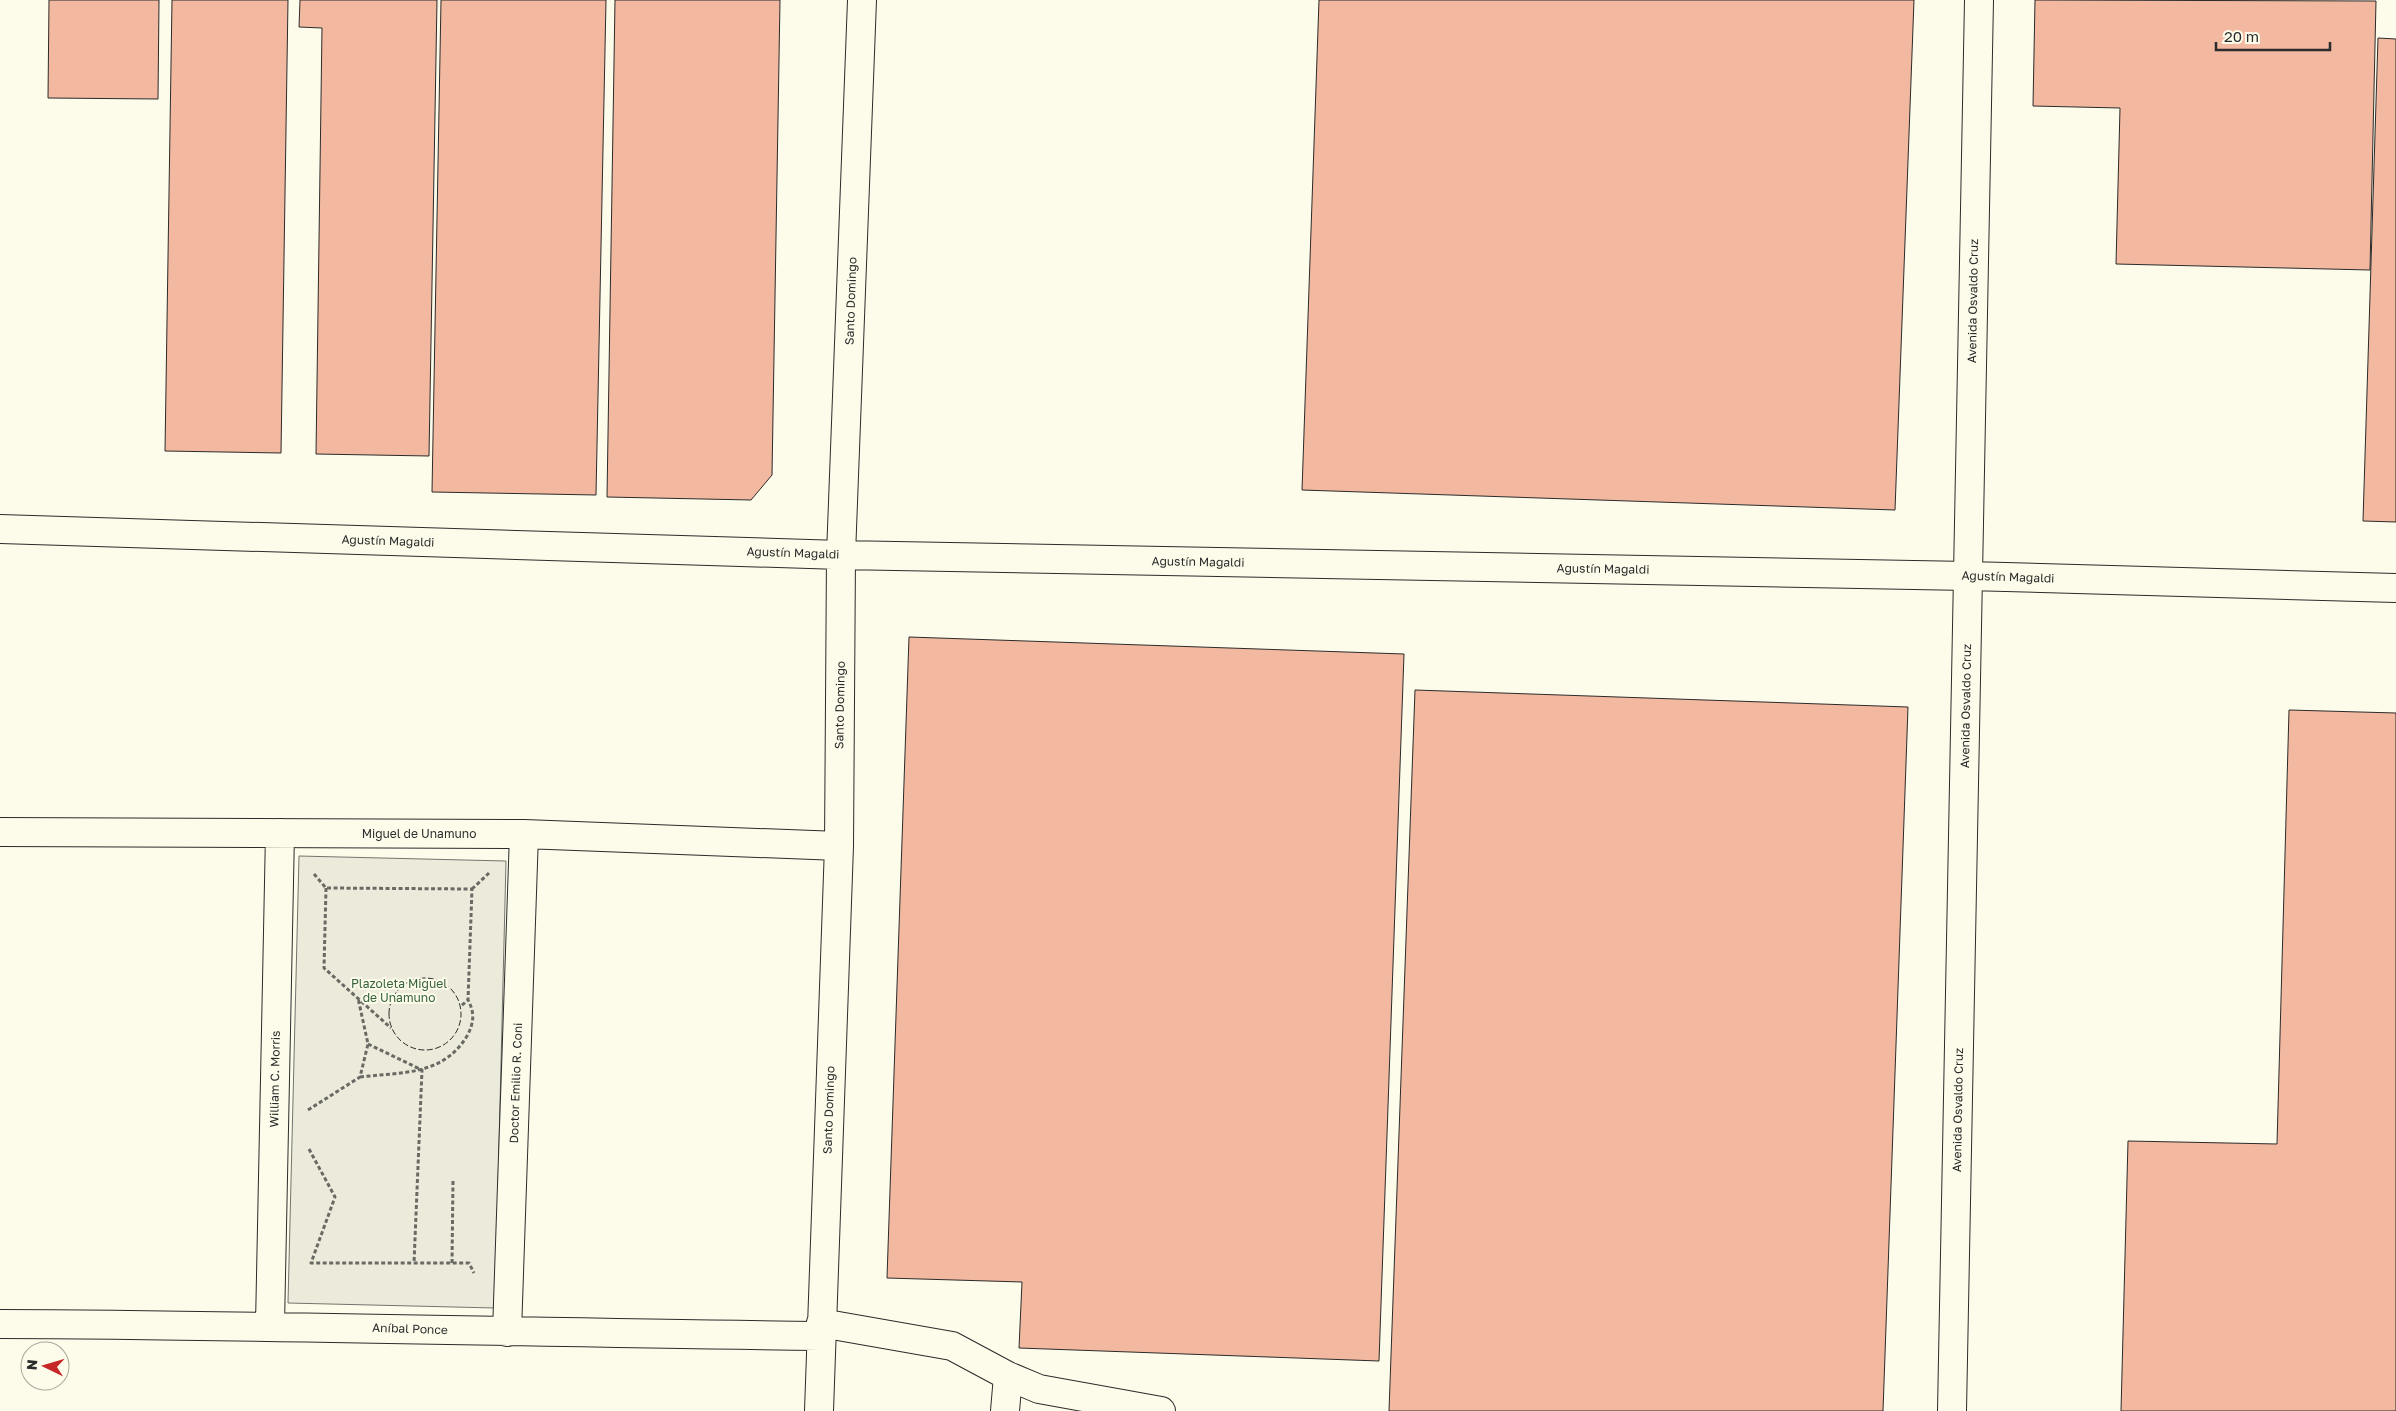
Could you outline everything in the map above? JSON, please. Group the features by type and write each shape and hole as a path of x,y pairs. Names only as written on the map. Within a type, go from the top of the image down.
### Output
{"street":[{"name":"Santo Domingo","path":"819,1411 838,846 841,555 862,0"},
{"name":"Avenida Osvaldo Cruz","path":"1952,1411 1979,0"},
{"name":"Agustín Magaldi","path":"0,529 841,555 1968,576 2396,588"},
{"name":"Miguel de Unamuno","path":"0,832 524,834 838,846"},
{"name":"William C. Morris","path":"270,1325 283,1123 280,833"},
{"name":"Doctor Emilio R. Coni","path":"507,1332 524,834"},
{"name":"Aníbal Ponce","path":"0,1324 270,1325 507,1332 821,1330 952,1346 1008,1376 1040,1388 1162,1411"},
{"path":"1005,1411 1008,1376"}],"path":[{"path":"280,833 326,888 324,968 391,1028"},
{"path":"326,888 472,889 468,1000 474,1012 471,1028 459,1048 443,1062 422,1070 360,1077 283,1123 335,1197 311,1263 469,1263 478,1278"},
{"path":"358,998 368,1044 360,1077"},
{"path":"460,1006 468,1000"},
{"path":"368,1044 422,1070"},
{"path":"414,1263 422,1070"},
{"path":"452,1264 453,1180"}],"green space":[{"name":"Plazoleta Miguel de Unamuno","path":"299,856 506,861 495,1308 288,1303"}],"building":[{"path":"49,0 159,0 158,99 48,98"},
{"path":"172,0 288,0 281,453 165,451"},
{"path":"300,0 437,0 429,456 316,454 322,28 299,27"},
{"path":"441,0 606,0 596,495 432,492"},
{"path":"615,0 780,0 772,475 751,500 607,497"},
{"path":"1319,0 1914,0 1895,510 1302,490"},
{"path":"2035,0 2376,1 2370,270 2116,264 2120,108 2033,106"},
{"path":"2378,38 2396,39 2396,522 2363,521"},
{"path":"909,637 1404,654 1379,1361 1019,1348 1022,1282 887,1278"},
{"path":"1415,690 1908,707 1883,1411 1389,1411"},
{"path":"2289,710 2396,713 2396,1411 2121,1411 2128,1141 2277,1144"}],"fence":[{"path":"425,978 439,981 451,988 458,1000 461,1014 458,1028 451,1040 439,1047 425,1050 411,1047 399,1040 392,1028 389,1014 392,1000 399,988 411,981 425,978"}]}
